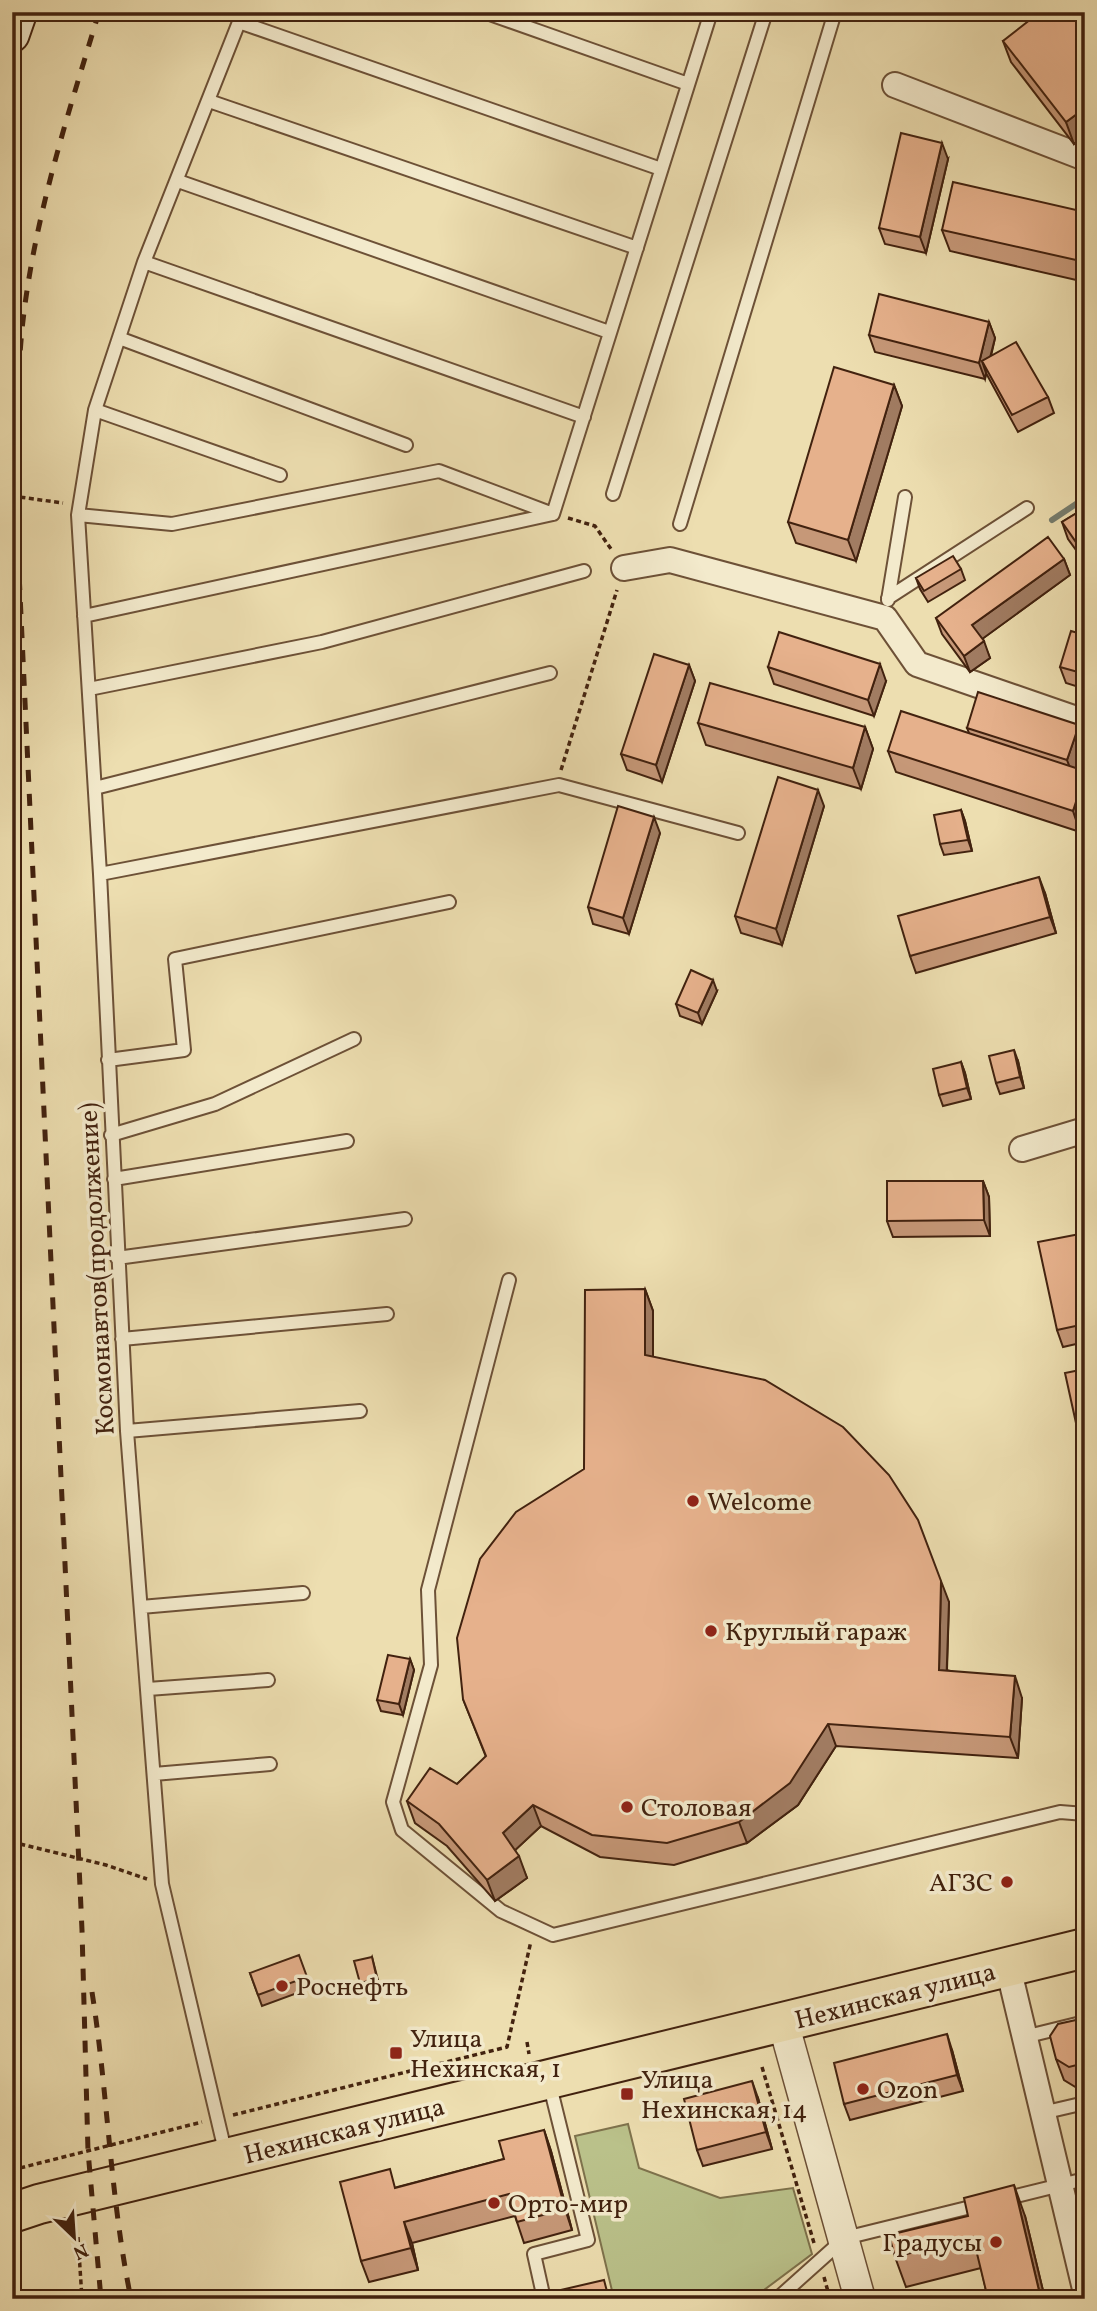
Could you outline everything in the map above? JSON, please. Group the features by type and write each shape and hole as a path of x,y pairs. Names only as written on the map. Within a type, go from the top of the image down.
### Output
{"main road":[{"path":"12,35 20,12"},
{"name":"Нехинская улица","path":"21,2205 227,2159 1085,1948"}],"street":[{"path":"895,85 1085,158"},
{"path":"624,568 670,560 887,608 917,664 1085,722"},
{"path":"1022,1149 1085,1130"},
{"path":"1008,1967 1085,2289"},
{"path":"782,2022 860,2299"}],"lane":[{"path":"484,12 688,83"},
{"path":"553,514 711,12"},
{"path":"613,495 766,12"},
{"path":"680,524 835,12"},
{"path":"241,17 661,169"},
{"name":"Космонавтов(продолжение)","path":"227,2159 162,1884 127,1431 79,510 95,410 145,262 241,17"},
{"path":"209,101 637,248"},
{"path":"178,181 610,332"},
{"path":"145,262 584,418"},
{"path":"119,338 406,445"},
{"path":"95,410 280,475"},
{"path":"79,510 172,524 439,471 553,514"},
{"path":"887,608 905,497"},
{"path":"887,608 1027,508"},
{"path":"84,616 553,514"},
{"path":"89,690 322,642 584,571"},
{"path":"94,788 550,673"},
{"path":"100,874 556,786 738,833"},
{"path":"108,1060 184,1050 175,959 449,902"},
{"path":"111,1135 215,1104 354,1039"},
{"path":"114,1180 347,1141"},
{"path":"117,1258 405,1219"},
{"path":"509,1280 428,1590 431,1665 393,1802 402,1830 501,1911 553,1935 1060,1812 1085,1814"},
{"path":"122,1339 387,1314"},
{"path":"127,1431 360,1411"},
{"path":"141,1607 303,1593"},
{"path":"148,1689 268,1680"},
{"path":"154,1774 270,1764"},
{"path":"1024,2037 1085,2022"},
{"path":"544,2299 534,2254 588,2240 549,2080"},
{"path":"1042,2113 1085,2103"},
{"path":"777,2299 845,2238 1085,2179"}],"path":[{"path":"12,496 79,510"},
{"path":"553,514 595,526 624,568 556,786"},
{"path":"12,1842 106,1865 162,1884"},
{"path":"230,2115 508,2047 530,1942 553,1935"},
{"path":"762,2067 830,2299"},
{"path":"12,2170 203,2122"},
{"path":"78,2237 82,2299"}],"green space":[{"path":"628,2124 639,2168 720,2198 793,2188 812,2254 752,2299 614,2299 575,2136"}],"building":[{"path":"1040,12 1085,12 1085,108 1066,122 1003,41"},
{"path":"901,133 942,143 920,237 879,228"},
{"path":"953,182 1085,212 1085,262 942,230"},
{"path":"879,294 989,322 979,363 869,335"},
{"path":"1016,342 1048,397 1012,415 982,361"},
{"path":"834,367 894,385 848,540 788,522"},
{"path":"1085,508 1085,540 1078,545 1062,522"},
{"path":"1048,537 1064,559 972,625 984,641 964,656 936,618"},
{"path":"953,556 961,569 924,591 916,578"},
{"path":"1071,631 1085,635 1085,674 1060,667"},
{"path":"779,632 880,664 868,700 768,667"},
{"path":"654,654 689,665 656,765 621,754"},
{"path":"710,683 865,727 853,768 698,723"},
{"path":"978,692 1079,725 1067,760 967,728"},
{"path":"901,711 1085,771 1073,811 888,751"},
{"path":"778,777 818,790 776,929 735,916"},
{"path":"618,806 654,817 623,918 588,907"},
{"path":"961,810 968,840 940,844 934,815"},
{"path":"1039,877 1050,917 910,956 898,916"},
{"path":"691,970 713,980 698,1013 676,1004"},
{"path":"1014,1050 1020,1077 996,1083 989,1056"},
{"path":"961,1062 967,1088 939,1095 933,1069"},
{"path":"887,1181 983,1181 984,1220 887,1221"},
{"path":"1085,1233 1085,1324 1057,1330 1038,1242"},
{"name":"Круглый гараж","path":"645,1289 645,1355 765,1380 843,1427 889,1475 918,1520 941,1581 939,1670 1015,1676 1010,1737 828,1724 790,1783 739,1822 667,1843 592,1835 533,1805 503,1833 519,1856 487,1880 439,1824 407,1801 430,1768 457,1784 486,1756 463,1699 457,1638 480,1559 516,1512 584,1469 585,1290"},
{"path":"1085,1369 1085,1464 1065,1373"},
{"path":"388,1655 410,1659 399,1704 377,1700"},
{"path":"299,1955 307,1977 258,1995 250,1973"},
{"path":"372,1957 377,1979 360,1983 354,1961"},
{"path":"1085,2018 1085,2063 1069,2067 1056,2059 1050,2036 1058,2024"},
{"path":"947,2034 957,2075 844,2104 834,2063"},
{"path":"752,2081 766,2132 697,2150 684,2099"},
{"path":"544,2130 565,2209 517,2222 509,2194 404,2222 411,2248 361,2261 340,2182 390,2169 395,2188 504,2159 499,2141"},
{"path":"1014,2185 1041,2299 988,2299 973,2237 895,2257 889,2235 968,2216 964,2198"},
{"path":"604,2280 609,2299 554,2299 552,2292"}],"waterway":[{"path":"1052,520 1085,498"}],"railway":[{"path":"99,12 55,160 37,236 24,312 19,372 18,551 82,1930 88,2151 101,2299"},
{"path":"92,1992 118,2222 131,2299"}],"place":[{"name":"Welcome","path":"693,1501"},
{"name":"Круглый гараж","path":"711,1631"},
{"name":"Столовая","path":"627,1807"},
{"name":"АГЗС","path":"1007,1882"},
{"name":"Роснефть","path":"282,1986"},
{"name":"Улица Нехинская, 1","path":"396,2053"},
{"name":"Ozon","path":"863,2089"},
{"name":"Улица Нехинская, 14","path":"627,2094"},
{"name":"Орто-мир","path":"494,2203"},
{"name":"Градусы","path":"996,2242"}]}
